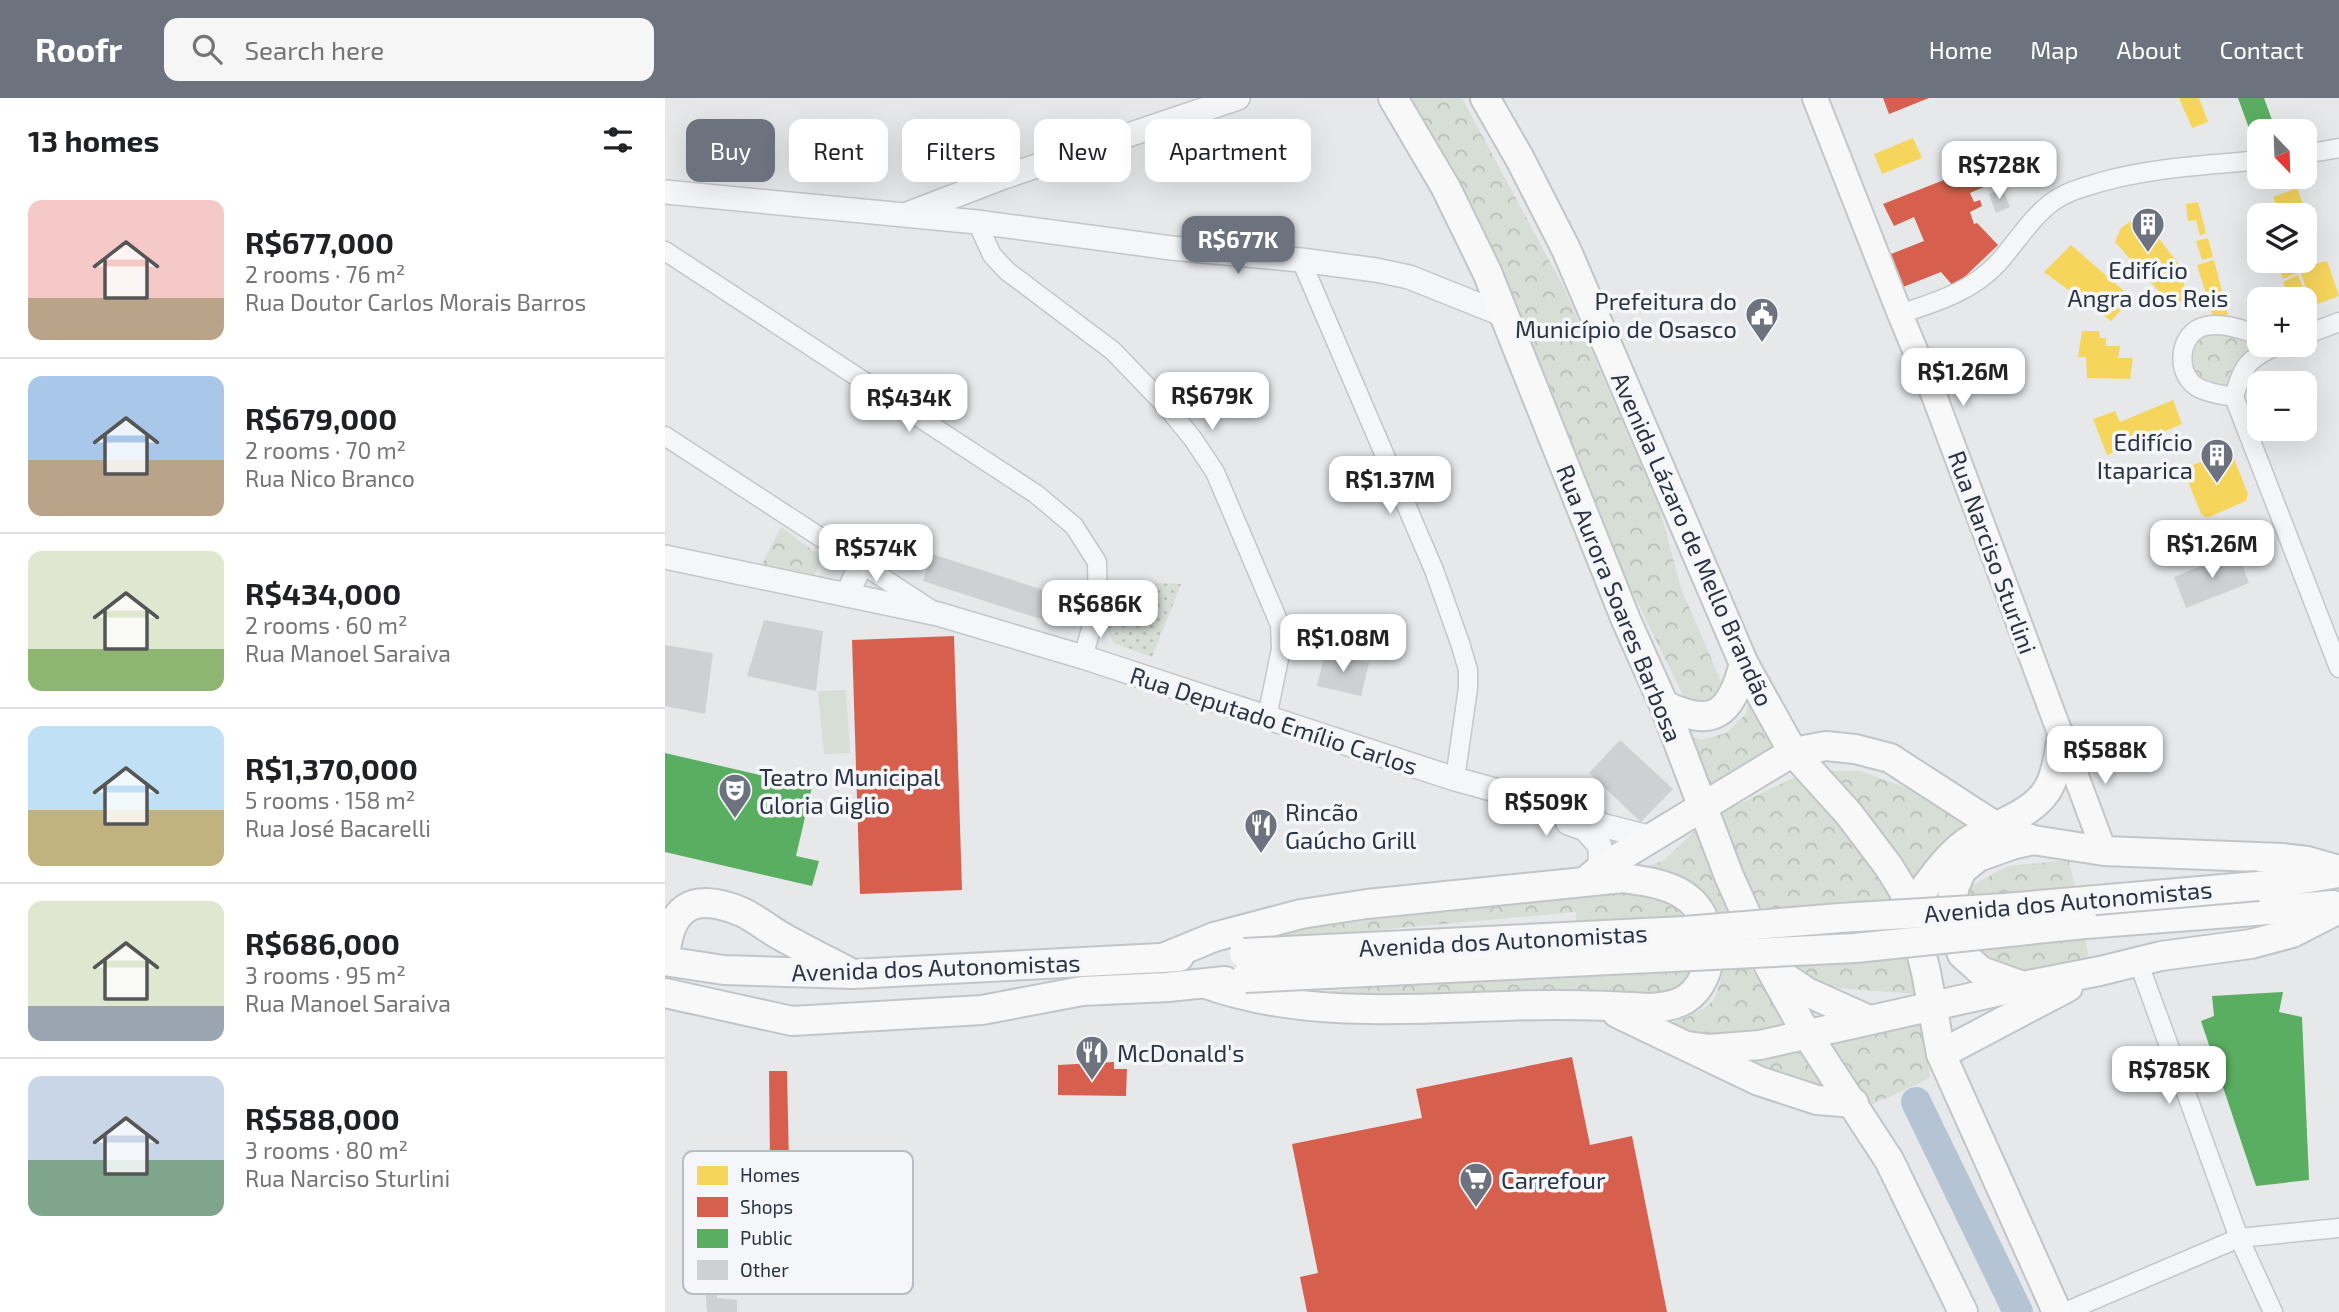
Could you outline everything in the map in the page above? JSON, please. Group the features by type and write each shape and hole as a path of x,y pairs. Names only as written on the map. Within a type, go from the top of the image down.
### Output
{"main road":[{"name":"Rua Aurora Soares Barbosa","path":"1393,98 1457,210 1487,272 1626,620 1664,705 1729,876 1770,968 1806,1033 1889,1160 1963,1312"},
{"name":"Avenida Lázaro de Mello Brandão","path":"1485,98 1566,249 1744,664 1793,752 1849,814 1889,867 1910,908 1926,972 1941,1054 2057,1312"},
{"name":"Rua Narciso Sturlini","path":"1815,98 1935,398 2104,851"},
{"path":"1664,705 1685,715 1701,718 1717,714 1729,704 1744,664"},
{"path":"1910,908 1952,856 1966,843 2022,813 2050,786 2062,737"},
{"path":"1593,876 1793,752 1826,746 1856,749 1890,758 1998,828 2033,840 2104,851 2282,858 2307,861 2339,871"},
{"path":"2023,986 1981,971 1962,954 1948,917 1955,886 1962,870 1978,857 2033,840"},
{"path":"1245,965 1855,948 2085,924 2259,899 2339,871"},
{"path":"1163,958 1215,937 1301,914 1593,876 1645,881 1676,891 1690,899 1702,916 1710,935 1708,966 1699,986 1686,999 1669,1006 1650,1008 1319,1007 1237,995 1206,984"},
{"path":"2259,899 2339,907"},
{"path":"665,960 667,935 679,913 691,906 707,902 744,913 853,974"},
{"path":"1688,1046 1709,1049 1760,1045 1930,1005 2138,961 2251,944 2292,933 2339,907"},
{"name":"Avenida dos Autonomistas","path":"665,960 724,971 853,974 1163,958 1245,965"},
{"name":"Avenida dos Autonomistas","path":"665,993 792,1021 982,1010 1082,991 1206,984 1245,965"},
{"path":"1770,968 1807,992 1867,1019"},
{"path":"1941,1054 2100,971"},
{"path":"1604,1007 1759,1081 1817,1100 1854,1103"}],"street":[{"path":"1020,172 1238,98"},
{"path":"2317,152 2339,148"},
{"path":"1900,314 1951,297 1975,284 1997,264 2052,202 2078,188 2187,165 2247,162"},
{"path":"906,215 991,182"},
{"path":"1000,182 984,204 977,222 992,255 1007,271 1113,351 1167,407 1215,472 1280,625 1281,649 1267,717"},
{"path":"665,192 977,222 1171,248 1301,260 1409,276 1504,315"},
{"path":"665,251 1036,494 1074,526 1097,562 1098,605 1083,657"},
{"path":"1301,260 1434,570 1460,643 1468,670 1468,688 1455,779"},
{"path":"2317,330 2339,322"},
{"path":"2234,397 2196,387 2182,368 2182,351 2191,335 2203,326 2220,324 2247,332"},
{"path":"2255,357 2241,372 2234,397 2339,668"},
{"path":"665,436 937,614"},
{"name":"Rua Deputado Emílio Carlos","path":"665,557 937,614 1083,657 1455,779 1652,838"},
{"path":"847,595 856,575 858,560"},
{"name":"Rua Deputado Emílio Carlos","path":"1515,796 1537,811 1584,829 1600,846 1593,876"},
{"path":"2138,961 2239,1238 2273,1312"},
{"path":"2065,1312 2239,1238 2339,1228"}],"green space":[{"path":"1406,98 1462,98 1564,288 1659,506 1681,588 1726,693 1689,708 1614,554 1537,358 1487,247"},
{"path":"2219,328 2247,338 2247,354 2239,363 2228,393 2199,382 2188,367 2193,337"},
{"path":"781,527 823,558 813,577 761,566"},
{"path":"1121,582 1181,584 1152,657 1114,643 1107,630"},
{"path":"846,690 850,753 824,754 818,691"},
{"path":"1749,693 1778,753 1705,801 1682,734 1701,740 1726,733 1746,714"},
{"path":"1823,771 1861,771 1906,788 1967,825 1962,839 1917,880"},
{"path":"1797,776 1881,874 1907,917 1917,994 1826,987 1778,962 1716,815"},
{"path":"1699,827 1754,973 1791,1027 1719,1043 1671,1023 1699,1011 1713,1000 1723,962 1721,932 1706,896 1641,868 1663,861"},
{"path":"2069,860 2090,964 2023,978 1989,963 1974,947 1960,917 1969,887 2008,866"},
{"path":"1620,888 1643,890 1686,908 1701,968 1679,998 1314,998 1315,993 1575,967 1576,912 1287,938 1285,931"},
{"path":"1922,1019 1930,1078 1867,1107 1825,1040"},
{"path":"1803,1046 1836,1093 1732,1062 1767,1058"}],"building: Homes":[{"path":"2179,98 2199,98 2208,122 2192,128"},
{"path":"1913,138 1922,158 1882,174 1874,154"},
{"path":"2297,189 2303,203 2276,203 2273,197"},
{"path":"2198,202 2206,233 2200,236 2196,220 2188,221 2186,204"},
{"name":"Edifício Angra dos Reis","path":"2134,219 2149,219 2154,225 2153,231 2180,266 2187,296 2173,307 2115,242 2121,228"},
{"path":"2208,238 2213,257 2202,260 2196,241"},
{"path":"2071,245 2132,298 2111,321 2044,272"},
{"path":"2214,260 2228,315 2213,316 2197,265"},
{"path":"2327,261 2339,296 2317,304 2317,287 2306,287 2301,273 2317,273 2317,264"},
{"path":"2281,273 2297,273 2283,279"},
{"path":"2298,275 2303,287 2285,287 2283,282"},
{"path":"2082,331 2099,331 2100,338 2106,338 2106,346 2120,346 2118,358 2133,358 2130,379 2087,378 2086,357 2078,357"},
{"path":"2173,400 2182,424 2107,455 2093,419 2115,411 2120,422"},
{"name":"Edifício Itaparica","path":"2228,451 2233,456 2248,494 2246,501 2205,517 2201,514 2186,470"}],"building: Shops":[{"path":"1883,98 1929,98 1889,114"},
{"path":"1992,161 2000,180 1970,193 1974,202 1980,200 1982,206 1970,212 1974,224 1977,223 1998,245 1954,287 1941,272 1903,287 1891,254 1924,241 1914,217 1894,226 1883,204"},
{"path":"954,636 962,890 860,894 852,640"},
{"name":"Carrefour","path":"1572,1057 1590,1145 1632,1136 1667,1312 1307,1312 1300,1277 1318,1273 1292,1144 1422,1118 1416,1089"},
{"name":"McDonald's","path":"1114,1062 1114,1069 1127,1069 1126,1096 1058,1095 1058,1065"},
{"path":"769,1071 787,1071 789,1151 770,1151"}],"building: Public":[{"path":"2238,98 2264,98 2272,119 2247,119 2247,123"},
{"name":"Teatro Municipal Gloria Giglio","path":"665,753 812,787 796,856 819,861 812,886 665,852"},
{"path":"2283,992 2279,1012 2302,1017 2309,1180 2256,1186 2201,1021 2214,1016 2212,996"}],"building: Other":[{"path":"2002,188 2010,207 1996,213 1989,194"},
{"path":"2237,551 2249,583 2186,608 2174,577"},
{"path":"932,554 1068,598 1059,625 923,581"},
{"path":"764,620 823,631 816,691 747,676"},
{"path":"665,645 713,653 705,714 665,706"},
{"path":"1325,653 1369,663 1361,696 1317,686"},
{"path":"1620,740 1673,789 1641,822 1589,773"},
{"path":"706,1294 737,1300 737,1312 707,1312"}],"waterway":[{"path":"1916,1102 2018,1312"}],"place":[{"name":"Edifício Angra dos Reis","path":"2148,254"},
{"name":"Prefeitura do Município de Osasco","path":"1762,344"},
{"name":"Edifício Itaparica","path":"2217,485"},
{"name":"Teatro Municipal Gloria Giglio","path":"735,820"},
{"name":"Rincão Gaúcho Grill","path":"1261,855"},
{"name":"McDonald's","path":"1092,1082"},
{"name":"Carrefour","path":"1476,1209"}]}
